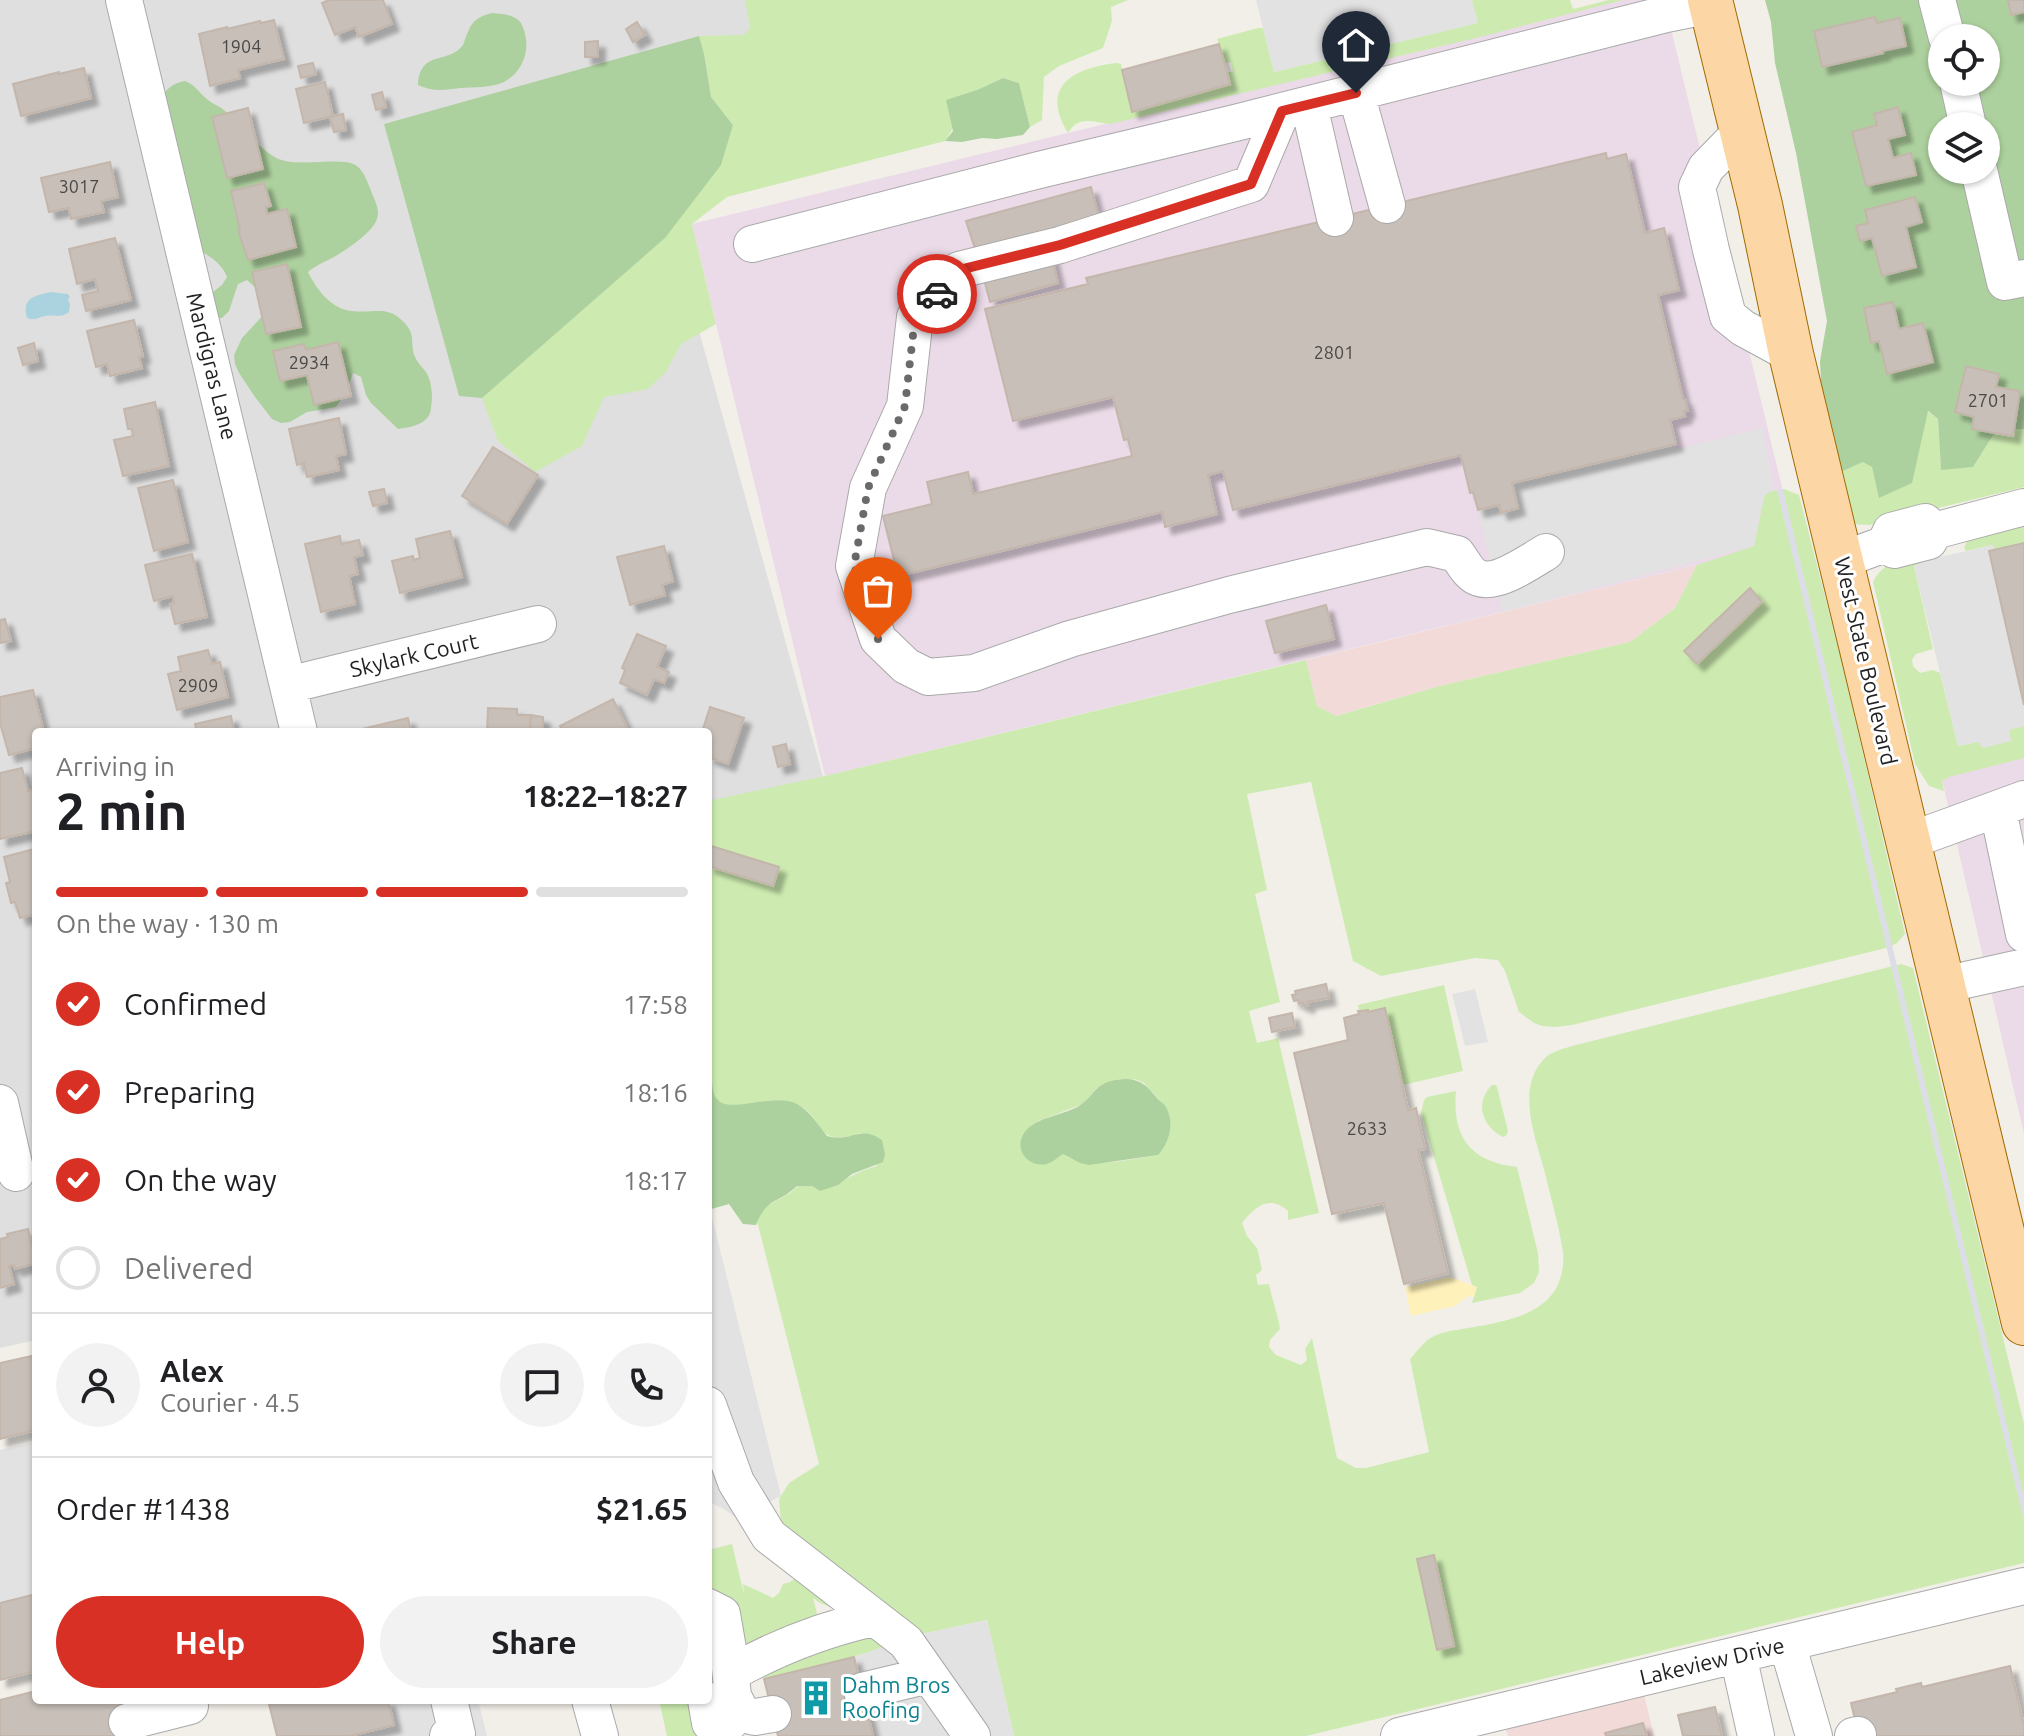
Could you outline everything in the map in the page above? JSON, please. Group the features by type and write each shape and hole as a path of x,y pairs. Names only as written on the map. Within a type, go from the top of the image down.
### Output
{"main road":[{"name":"West State Boulevard","path":"1711,3 1743,130 1791,354 1943,985 2012,1214 2024,1323"}],"street":[{"name":"Mardigras Lane","path":"124,0 298,728"},
{"path":"1937,0 1943,24"},
{"path":"752,244 1711,3"},
{"path":"1356,93 1387,205"},
{"path":"1296,108 1335,218"},
{"path":"1296,108 1251,184 1060,245 959,270 915,317 905,406 868,488 854,566 878,639 906,666 928,677 974,673 1070,639 1200,603 1427,547 1457,554 1466,568 1478,578 1489,580 1546,552"},
{"path":"1743,130 1706,168 1697,187 1728,316 1743,328 1791,354"},
{"path":"1983,184 2014,280"},
{"path":"1842,560 1885,544 1894,550 1929,541 1934,531 2024,507"},
{"name":"Skylark Court","path":"288,685 538,624"},
{"path":"1909,841 2011,804 2024,934"},
{"path":"1943,985 2024,967"},
{"path":"0,1103 17,1172"},
{"path":"712,1416 736,1482 769,1536 906,1642 972,1736"},
{"name":"Lakeview Drive","path":"1399,1736 1490,1726 1738,1655 2024,1586"},
{"path":"712,1609 722,1614 723,1690 742,1714 755,1717 773,1714"},
{"path":"723,1690 758,1658 798,1641 874,1618"},
{"path":"1787,1643 1814,1736"},
{"path":"1738,1655 1756,1736"},
{"path":"862,1691 929,1675"},
{"path":"448,1736 457,1734 450,1704"},
{"path":"591,1704 600,1736"},
{"path":"127,1722 192,1714"}],"shaded area":[{"path":"0,0 776,0 667,216 831,805 712,978 712,728 32,728 32,1341 0,1348"},
{"path":"1256,0 1473,0 1478,23 1274,72"},
{"path":"1616,0 1664,0 1795,541 825,776 692,224"},
{"path":"1763,428 1774,491 1764,497 1754,546 1502,612 1478,510 1499,505 1501,512 1518,509 1512,483 1672,445 1674,450"},
{"path":"1783,489 2024,1497 2024,1521 1777,490"},
{"path":"1993,545 1994,550 1989,552 2024,705 2024,726 2009,730 2011,741 1983,748 1978,742 1958,746 1914,566"},
{"path":"1697,565 1675,608 1630,642 1440,686 1335,716 1317,706 1306,660"},
{"path":"2024,751 2024,1134 1940,771"},
{"path":"1475,989 1488,1042 1465,1046 1452,994"},
{"path":"712,1217 781,1496 737,1518 713,1504"},
{"path":"32,1443 32,1595 0,1603 0,1450"},
{"path":"987,1620 1014,1736 873,1736 854,1657 917,1635"},
{"path":"1642,1686 1654,1736 1508,1736 1503,1720"},
{"path":"389,1704 479,1704 487,1736 350,1736 394,1725"}],"green space":[{"path":"745,0 1128,0 1111,7 1112,21 1103,48 1059,66 1044,77 1042,120 1030,127 1019,83 1003,78 977,90 945,141 727,197 692,224 716,324 681,344 666,372 648,389 604,397 582,446 535,472 498,441 482,398 550,337 733,125 711,97 699,36 744,35 750,28"},
{"path":"1473,0 1570,0 1573,9 1609,0 1623,0 1110,124 1081,122 1068,133 1060,117 1057,103 1059,92 1065,82 1087,69 1121,64 1133,111 1229,85 1227,72 1233,72 1231,62 1225,66 1217,39 1263,28 1274,72 1477,23"},
{"path":"1765,0 2024,0 2024,429 1997,429 1973,467 1941,470 1938,419 1928,411 1912,483 1879,498 1872,467 1863,462 1843,471 1836,467 1822,403 1820,361 1827,321 1796,153 1775,63 1771,22"},
{"path":"492,13 515,18 523,28 525,55 510,78 488,86 439,90 418,85 424,66 457,51 474,22"},
{"path":"699,36 711,97 733,125 721,165 665,238 482,398 459,396 384,124"},
{"path":"1003,78 1019,83 1030,127 1023,135 945,141 953,131 946,100"},
{"path":"185,81 224,110 273,156 292,162 350,163 363,173 377,207 375,223 352,245 308,272 320,292 338,307 352,311 389,312 408,327 415,357 431,385 431,408 424,421 398,429 371,403 361,377 353,373 336,407 307,412 290,422 281,423 272,419 255,397 239,373 234,355 242,338 267,311 261,293 247,280 238,284 229,311 222,318 213,318 209,295 227,277 213,259 201,251 163,95 172,85"},
{"path":"1927,411 1938,419 1941,469 1973,467 1997,429 2024,429 2024,487 1869,525 1852,524 1843,471 1863,462"},
{"path":"1784,489 1799,495 1905,934 1890,947 1572,1025 1542,1026 1519,1012 1498,960 1475,958 1381,976 1353,961 1311,782 1247,794 1267,890 1255,894 1280,1002 1249,1011 1257,1043 1278,1038 1319,1213 1288,1220 1288,1211 1269,1203 1257,1208 1242,1223 1247,1236 1257,1248 1262,1270 1256,1275 1258,1285 1269,1284 1279,1323 1280,1329 1270,1340 1269,1347 1276,1355 1301,1365 1307,1360 1305,1349 1312,1338 1337,1458 1356,1468 1366,1468 1429,1452 1410,1359 1436,1335 1503,1321 1535,1309 1556,1288 1562,1272 1563,1252 1559,1232 1530,1114 1531,1085 1535,1071 1544,1059 1572,1046 1901,964 1913,968 2024,1424 2024,1563 1306,1736 1014,1736 987,1620 917,1635 781,1522 779,1499 789,1483 819,1464 757,1221 763,1208 798,1186 812,1186 820,1191 877,1166 861,1133 833,1137 825,1133 802,1107 782,1100 730,1106 715,1097 712,1087 712,800 825,776 1306,660 1317,706 1336,716 1440,686 1630,642 1675,608 1697,565 1754,546 1764,497 1768,492","holes":["1750,589 1762,602 1696,664 1685,652","1135,1079 1144,1083 1166,1107 1158,1155 1094,1163 1070,1158 1061,1152 1038,1121 1083,1104 1097,1088","1434,1556 1437,1649 1417,1559"]},
{"path":"2024,521 2024,543 1994,550 1993,545 1966,551 1964,548 1968,539"},
{"path":"1934,555 1935,558 1914,566 1933,649 1916,654 1912,660 1913,666 1920,673 1933,670 1940,673 1958,746 2011,740 2008,730 2024,726 2024,758 1949,777 1942,781 1944,791 1929,786 1915,764 1873,582 1891,564"},
{"path":"1444,985 1463,1071 1403,1085 1385,1009 1359,1011 1358,1005"},
{"path":"1126,1079 1147,1087 1169,1113 1170,1132 1158,1155 1089,1165 1063,1154 1040,1165 1025,1156 1020,1146 1029,1127 1079,1106 1105,1083"},
{"path":"712,1080 714,1093 724,1104 788,1101 810,1114 827,1136 868,1134 882,1140 883,1162 820,1191 812,1186 797,1186 769,1205 756,1225 743,1224 729,1204 712,1209"},
{"path":"1492,1085 1497,1087 1508,1131 1503,1137 1490,1127 1483,1114 1483,1099"},
{"path":"1456,1091 1457,1122 1467,1144 1487,1159 1517,1167 1538,1253 1539,1272 1534,1283 1520,1293 1472,1303 1477,1287 1472,1285 1421,1113 1427,1097"},
{"path":"732,1544 744,1594 743,1584 773,1598 783,1584 796,1578 838,1610 813,1598 817,1613 815,1617 748,1644 712,1599 712,1549"},
{"path":"864,1633 886,1647 764,1679 762,1672"},
{"path":"660,1704 700,1704 699,1736 667,1736"}],"sand":[{"path":"1450,1277 1477,1287 1474,1297 1468,1296 1455,1306 1411,1316 1405,1287"}],"water":[{"path":"51,292 68,294 69,312 60,316 27,318 26,306 30,299"}],"building":[{"path":"329,0 383,0 392,24 359,37 355,27 335,35 322,3"},
{"path":"2008,0 2024,0 2024,12 2011,15"},
{"path":"1875,17 1877,23 1900,18 1906,46 1822,67 1814,31"},
{"path":"274,20 284,59 238,70 240,78 210,86 199,34"},
{"path":"637,22 645,35 633,42 626,29"},
{"path":"598,41 598,57 585,57 585,42"},
{"path":"1219,44 1230,84 1132,112 1122,70"},
{"path":"313,63 316,74 301,78 298,66"},
{"path":"84,68 91,98 21,116 13,84"},
{"path":"325,82 333,116 304,123 296,89"},
{"path":"382,92 386,107 376,110 372,95"},
{"path":"1898,107 1905,135 1888,139 1893,158 1911,153 1916,175 1866,186 1852,132 1877,125 1874,114"},
{"path":"248,108 263,169 227,178 212,117"},
{"path":"343,114 346,130 334,132 330,117"},
{"path":"1606,153 1607,159 1626,154 1645,233 1664,228 1679,290 1658,295 1688,411 1684,411 1685,416 1670,420 1676,444 1512,483 1518,508 1501,513 1499,505 1478,510 1473,492 1470,493 1461,455 1233,510 1223,471 1208,475 1217,514 1165,527 1162,512 898,576 883,516 932,504 927,482 968,472 973,494 1132,456 1128,439 1124,440 1113,397 1013,421 985,309 1088,284 1086,278"},
{"path":"110,162 118,197 101,201 104,212 71,219 69,208 49,212 41,178"},
{"path":"264,183 271,206 266,207 267,214 287,209 296,247 248,260 238,230 231,191"},
{"path":"1091,187 1099,218 976,252 966,221"},
{"path":"1915,197 1922,222 1906,227 1916,267 1882,276 1872,238 1860,241 1856,226 1868,223 1865,210"},
{"path":"115,238 131,300 86,311 82,295 98,291 95,279 77,284 69,249"},
{"path":"1051,254 1058,283 990,302 982,272"},
{"path":"287,264 301,327 266,334 252,272"},
{"path":"1893,302 1899,329 1923,323 1933,362 1887,374 1879,341 1871,343 1864,308"},
{"path":"134,320 143,356 139,357 142,368 110,376 107,364 96,367 87,331"},
{"path":"338,342 351,396 314,405 307,375 280,381 273,351 304,344 306,350"},
{"path":"34,343 38,361 23,365 18,348"},
{"path":"1966,366 1999,374 1996,387 2020,391 2013,436 1972,429 1974,417 1955,412"},
{"path":"155,402 169,466 123,476 114,440 133,436 132,429 128,429 124,409"},
{"path":"339,418 346,454 336,456 339,470 307,477 304,463 297,465 289,429"},
{"path":"493,447 538,475 507,524 462,496"},
{"path":"173,480 188,542 154,551 138,488"},
{"path":"384,489 387,503 373,506 369,492"},
{"path":"450,531 462,577 400,593 392,561 413,556 414,560 420,558 416,539"},
{"path":"340,536 341,544 359,540 363,555 354,557 358,574 349,576 355,604 321,612 305,544"},
{"path":"2024,543 2024,705 1989,551"},
{"path":"664,546 673,581 662,585 665,595 630,605 617,557"},
{"path":"192,554 207,617 175,624 170,604 174,603 173,596 154,601 145,565"},
{"path":"1750,588 1762,602 1697,664 1684,651"},
{"path":"1326,605 1334,639 1275,653 1266,621"},
{"path":"5,619 11,641 0,643 0,620"},
{"path":"637,634 666,646 657,667 669,672 664,683 654,679 647,695 620,683 625,670 622,668"},
{"path":"208,650 212,664 220,662 228,697 177,710 168,674 181,671 178,657"},
{"path":"33,690 43,728 32,728 32,749 9,755 0,723 0,697"},
{"path":"613,699 627,728 561,728"},
{"path":"710,707 744,718 728,764 712,758 712,728 703,728"},
{"path":"488,708 517,709 517,715 531,715 530,728 487,728"},
{"path":"531,715 543,717 543,728 530,728"},
{"path":"231,716 233,728 196,728 195,724"},
{"path":"408,718 410,728 366,728"},
{"path":"786,744 790,764 778,767 773,747"},
{"path":"22,768 28,791 32,790 32,832 0,839 0,773"},
{"path":"712,846 779,867 773,886 712,867"},
{"path":"32,850 32,915 20,918 15,902 11,903 4,857"},
{"path":"1326,984 1329,998 1307,1002 1308,1005 1304,1006 1298,1000 1294,1001 1292,995 1296,994 1295,991"},
{"path":"1385,1008 1408,1110 1416,1108 1425,1149 1418,1150 1448,1273 1404,1284 1384,1203 1332,1214 1294,1053 1348,1040 1344,1018 1359,1014 1358,1011"},
{"path":"1292,1013 1295,1027 1272,1032 1269,1018"},
{"path":"28,1229 32,1264 15,1269 14,1265 9,1266 14,1284 0,1288 0,1239 8,1237 7,1234"},
{"path":"32,1356 32,1431 0,1439 0,1363"},
{"path":"1434,1555 1454,1646 1437,1650 1417,1559"},
{"path":"32,1595 32,1672 0,1680 0,1603"},
{"name":"Dahm Bros Roofing","path":"854,1657 873,1736 778,1736 764,1679"},
{"path":"2010,1666 2024,1736 1859,1736 1851,1703 1921,1683 1922,1687"},
{"path":"32,1692 32,1704 123,1704 131,1736 0,1736 0,1700"},
{"path":"269,1704 389,1704 394,1725 350,1736 277,1736"},
{"path":"1715,1707 1722,1736 1683,1736 1678,1715"},
{"path":"1643,1723 1647,1736 1606,1736 1605,1733"}],"way so far":[{"path":"878,639 854,566 868,488 905,406 915,317 937,294"}],"place":[{"name":"Dahm Bros Roofing","path":"816,1698"}],"route":[{"path":"937,294 959,270 1060,245 1251,184 1282,111 1356,93"}]}
